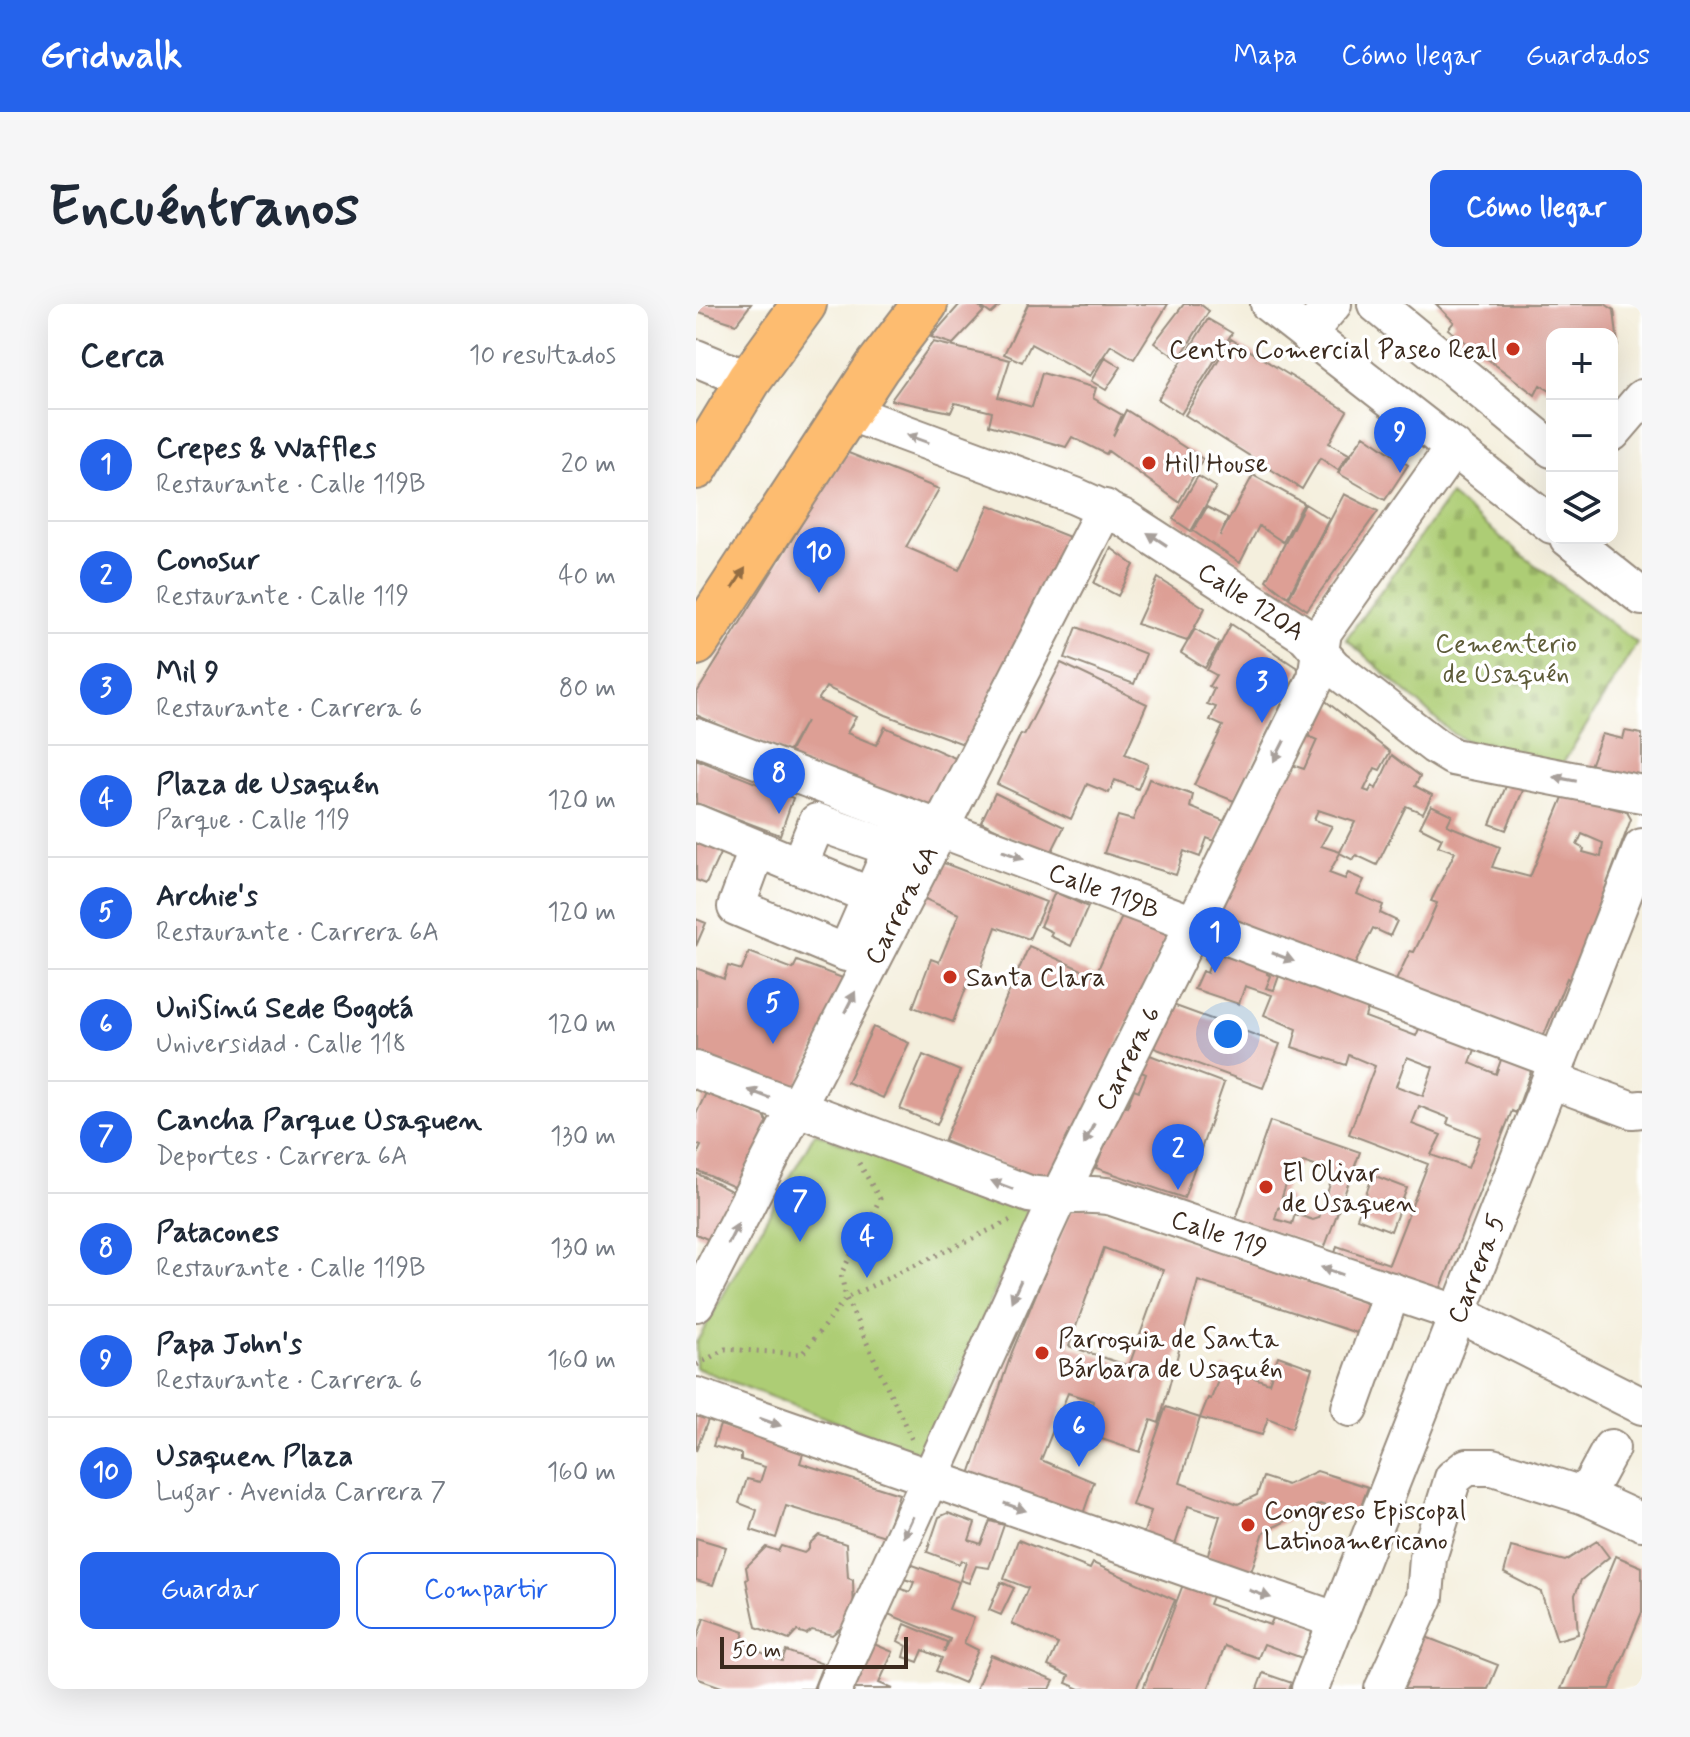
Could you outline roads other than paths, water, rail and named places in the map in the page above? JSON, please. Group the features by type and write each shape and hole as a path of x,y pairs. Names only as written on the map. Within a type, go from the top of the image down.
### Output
{"main road":[{"path":"696,467 749,380 804,304"},
{"path":"696,643 877,367 925,304"}],"street":[{"path":"1269,304 1546,520"},
{"path":"1307,334 1333,304"},
{"path":"1376,304 1546,444"},
{"path":"696,358 749,380"},
{"path":"1618,426 1642,398"},
{"name":"Calle 120A","path":"848,412 1105,508 1306,636 1333,667 1453,757 1642,794"},
{"name":"Carrera 6","path":"834,1689 923,1462 1316,678 1323,632 1454,447"},
{"name":"Carrera 6A","path":"696,1303 796,1108 858,959 941,827 1105,508"},
{"path":"1576,544 1642,597"},
{"name":"Calle 119B","path":"696,737 1193,923 1555,1069"},
{"path":"757,850 736,907 858,959 871,896 906,816"},
{"path":"799,866 817,822 891,848"},
{"path":"696,823 871,896"},
{"name":"Carrera 5","path":"1310,1689 1642,847"},
{"path":"1555,1069 1638,1096 1642,1100"},
{"path":"1555,1069 1632,1110 1642,1109"},
{"name":"Calle 119","path":"696,1070 1029,1194 1040,1197 1060,1194 1112,1197 1459,1314 1642,1406"},
{"path":"1350,1408 1392,1291"},
{"path":"696,1396 923,1462 1338,1621"},
{"path":"1585,1496 1611,1448"},
{"path":"1383,1689 1425,1597 1428,1558 1453,1478 1467,1467 1493,1467 1585,1496 1642,1521"}],"place":[{"name":"Centro Comercial Paseo Real","path":"1513,349"},
{"name":"Hill House","path":"1149,463"},
{"name":"Papa John's","path":"1400,473"},
{"name":"Usaquen Plaza","path":"819,593"},
{"name":"Mil 9","path":"1262,723"},
{"name":"Patacones","path":"779,814"},
{"name":"Crepes & Waffles","path":"1215,973"},
{"name":"Santa Clara","path":"950,977"},
{"name":"Archie's","path":"773,1044"},
{"name":"El Olivar de Usaquen","path":"1266,1187"},
{"name":"Conosur","path":"1178,1190"},
{"name":"Cancha Parque Usaquen","path":"800,1242"},
{"name":"Plaza de Usaquén","path":"867,1278"},
{"name":"Parroquia de Santa Bárbara de Usaquén","path":"1042,1353"},
{"name":"UniSinú Sede Bogotá","path":"1079,1467"},
{"name":"Congreso Episcopal Latinoamericano","path":"1248,1525"}],"park label":[{"name":"Cementerio de Usaquén","path":"1506,658"}]}
